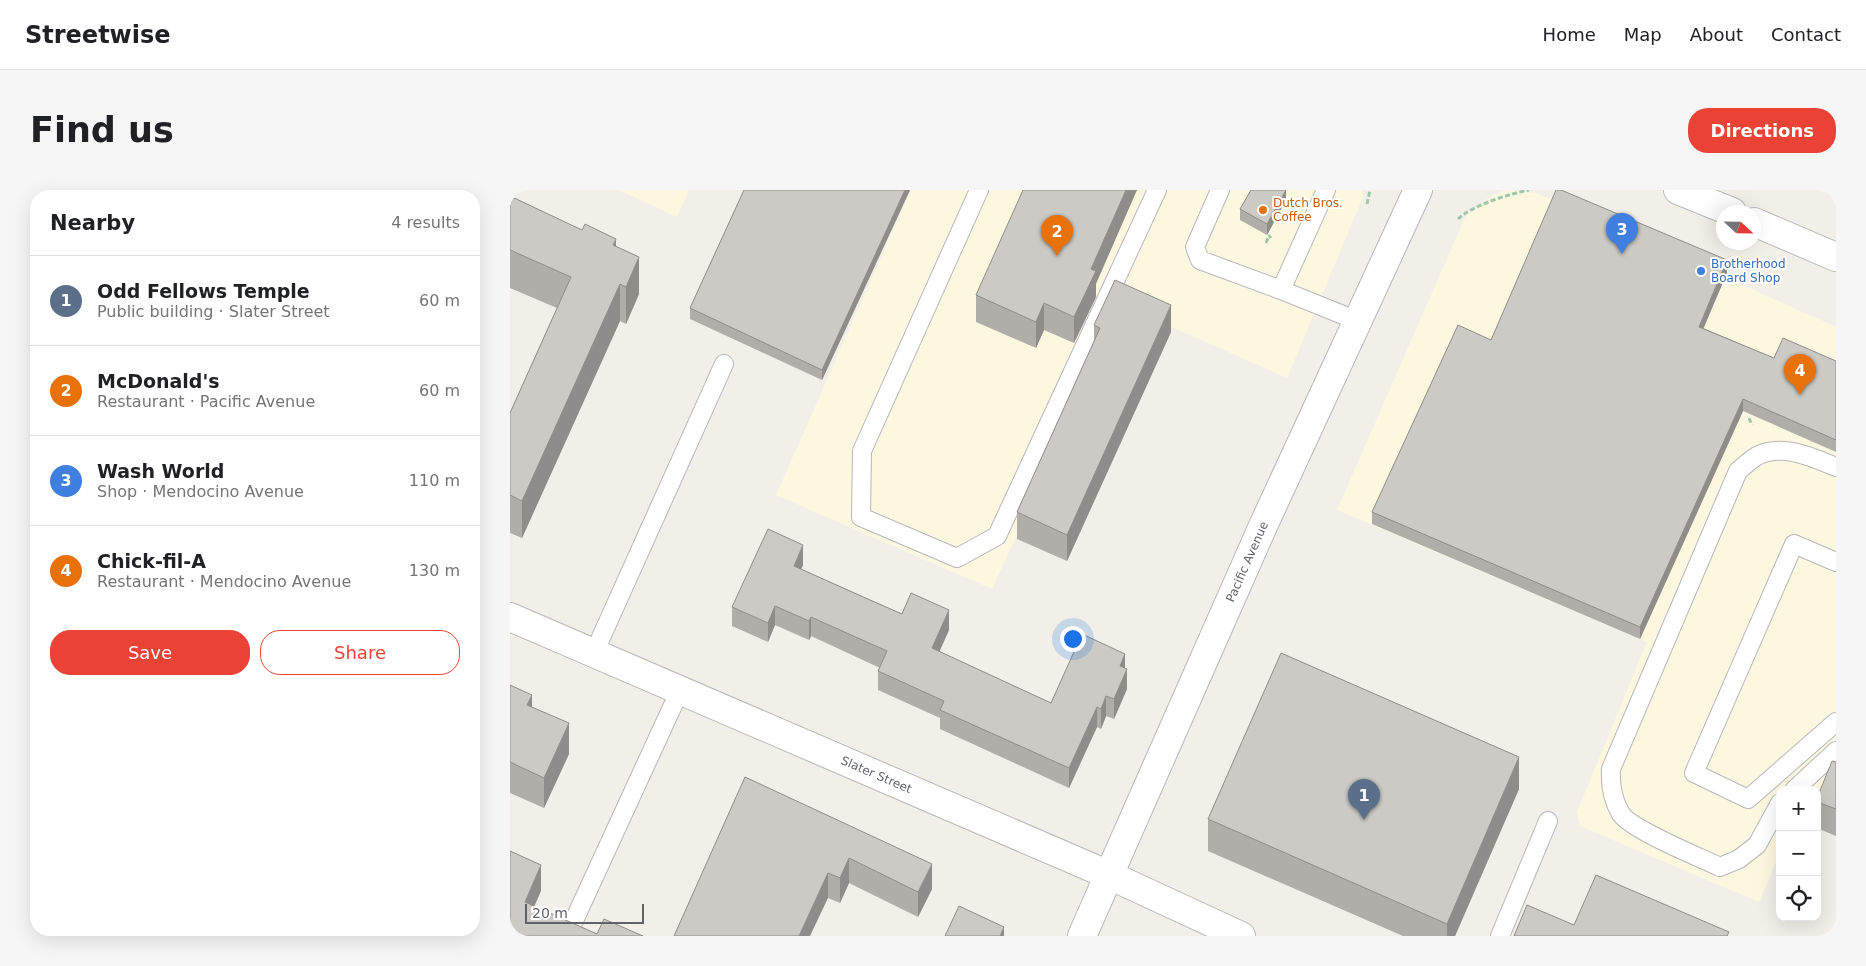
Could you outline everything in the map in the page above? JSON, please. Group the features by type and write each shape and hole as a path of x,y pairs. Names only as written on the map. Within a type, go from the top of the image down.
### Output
{"street":[{"name":"Pacific Avenue","path":"1082,936 1263,526 1418,190"},
{"path":"1678,190 1716,205"},
{"path":"1761,225 1836,257"},
{"name":"Slater Street","path":"510,617 1109,875 1241,936"}],"lane":[{"path":"979,190 862,451 861,517 957,558 997,536 1157,190"},
{"path":"1220,190 1196,247 1200,260 1358,321"},
{"path":"1281,290 1326,190"},
{"path":"594,654 724,364"},
{"path":"1776,810 1757,845 1739,859 1720,867 1634,826 1622,815 1614,799 1610,784 1611,769 1738,471 1757,456 1776,451 1802,453 1836,467"},
{"path":"1834,724 1748,798 1694,773 1794,544 1836,562"},
{"path":"571,927 680,690"},
{"path":"1798,786 1836,751"},
{"path":"1500,936 1548,821"}],"path":[{"path":"1367,204 1370,190"},
{"path":"1458,219 1478,207 1516,192 1529,190"}],"shaded area":[{"path":"619,190 689,190 677,217"},
{"path":"911,190 1362,190 1363,197 1287,378 1122,305 992,589 776,495"},
{"path":"1505,190 1535,193 1556,201 1727,273 1738,283 1836,327 1836,782 1821,795 1821,786 1776,786 1776,862 1759,902 1580,826 1577,812 1647,642 1337,510 1467,213 1493,195"}],"building":[{"path":"744,190 905,190 822,370 690,308"},
{"path":"1023,190 1126,190 1091,269 1096,271 1074,317 1044,303 1036,322 976,295"},
{"name":"Dutch Bros. Coffee","path":"1251,190 1286,190 1267,224 1240,209"},
{"path":"1556,190 1561,190 1727,260 1699,327 1774,358 1783,338 1836,361 1836,440 1743,399 1640,627 1372,512 1458,325 1491,340"},
{"path":"510,196 582,230 585,224 616,239 613,245 639,257 626,287 620,284 522,501 510,495 510,413 571,277 510,250"},
{"path":"1115,280 1171,305 1067,535 1017,512 1100,328 1094,325"},
{"path":"768,529 803,545 794,566 902,614 911,593 949,610 932,648 1051,703 1082,634 1125,654 1120,666 1127,669 1114,699 1106,696 1101,709 1097,707 1069,768 940,710 944,701 878,671 887,651 811,617 809,621 775,606 768,623 732,607"},
{"path":"1281,653 1519,757 1447,924 1208,819"},
{"path":"510,685 532,695 527,705 569,723 544,778 510,762"},
{"path":"1832,761 1836,762 1836,809 1821,803 1821,788"},
{"path":"745,777 932,864 918,892 849,858 840,878 828,873 799,936 674,936"},
{"path":"510,851 541,865 525,902 597,934 604,919 643,936 510,936"},
{"path":"1596,875 1729,932 1727,936 1514,936 1527,905 1574,925"},
{"path":"959,906 1004,927 1000,936 945,936"}],"place":[{"name":"Dutch Bros. Coffee","path":"1263,210"},
{"name":"Wash World","path":"1622,254"},
{"name":"McDonald's","path":"1057,256"},
{"name":"Brotherhood Board Shop","path":"1701,271"},
{"name":"Chick-fil-A","path":"1800,395"},
{"name":"Odd Fellows Temple","path":"1364,820"}]}
